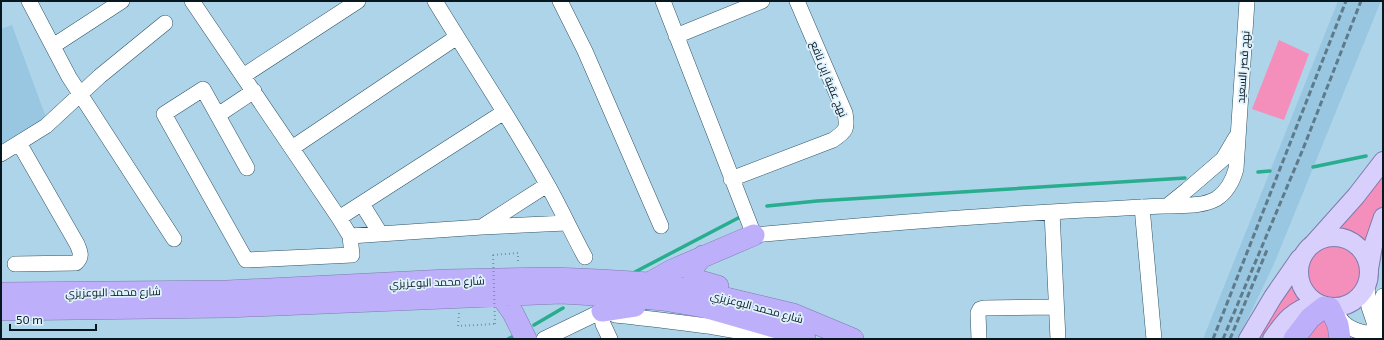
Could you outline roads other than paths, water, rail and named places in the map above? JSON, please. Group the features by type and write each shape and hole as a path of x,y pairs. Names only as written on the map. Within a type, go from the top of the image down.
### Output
{"highway":[{"path":"649,283 672,270 754,235"},
{"path":"703,256 693,267 692,272 697,280 746,295 793,314"},
{"name":"شارع محمد البوعزيزي","path":"227,299 447,280 554,278 649,283 684,288 793,314 853,339"},
{"path":"7,298 120,281 198,284 227,299"},
{"name":"شارع محمد البوعزيزي","path":"7,298 227,299 501,296 562,293 664,300 704,307 788,331 806,339"},
{"path":"501,296 526,339"},
{"path":"1,323 124,319 178,315 227,299"},
{"path":"600,313 637,306 704,307"},
{"path":"1294,339 1310,318 1327,306 1338,325 1349,336"}],"main road":[{"path":"1248,339 1273,297 1309,247 1356,196 1383,161"},
{"path":"1272,339 1290,316 1303,307 1352,303 1368,280 1373,246 1383,217"},
{"path":"1327,306 1310,299 1302,290 1298,268 1309,247 1326,238 1338,237 1352,242 1364,253 1367,260 1368,280"}],"street":[{"path":"29,1 69,77 174,239"},
{"path":"53,46 122,1"},
{"path":"243,76 358,1"},
{"path":"435,1 504,112 547,185 585,257"},
{"path":"560,1 585,51 661,226"},
{"path":"663,1 754,235"},
{"path":"676,36 762,1"},
{"name":"نهج عقبة إبن نافع","path":"731,179 833,140 843,133 847,125 845,113 797,1"},
{"name":"نهج قصر السعيد","path":"754,235 853,226 1052,212 1192,205 1216,199 1223,193 1233,180 1236,169 1247,1"},
{"path":"196,2 243,76 339,218 350,236 352,254 246,260 164,114 204,89 246,168"},
{"path":"1,154 46,126 100,76 165,23"},
{"path":"292,148 457,38"},
{"path":"218,115 254,91"},
{"path":"339,218 504,112"},
{"path":"1167,206 1223,159 1239,133"},
{"path":"15,264 76,263 80,259 81,254 77,244 19,143"},
{"path":"482,227 547,185"},
{"path":"362,204 380,233"},
{"path":"1142,207 1154,339"},
{"path":"1052,212 1058,339"},
{"path":"350,236 566,222"},
{"path":"1368,280 1369,307 1374,333"},
{"path":"1374,333 1383,296"},
{"path":"979,339 978,313 980,309 1056,307"},
{"path":"546,339 600,313 675,321 759,336 768,339"},
{"path":"600,313 610,339"},
{"path":"1349,336 1374,333"}],"waterway":[{"path":"1313,167 1366,156"},
{"path":"1258,172 1270,171"},
{"path":"767,206 817,201 1185,178"},
{"path":"633,273 742,216"},
{"path":"534,325 563,308"},
{"path":"508,339 516,335"}],"railway":[{"path":"1213,339 1346,1"},
{"path":"1223,339 1303,149 1361,1"},
{"path":"1230,339 1267,250"}]}
